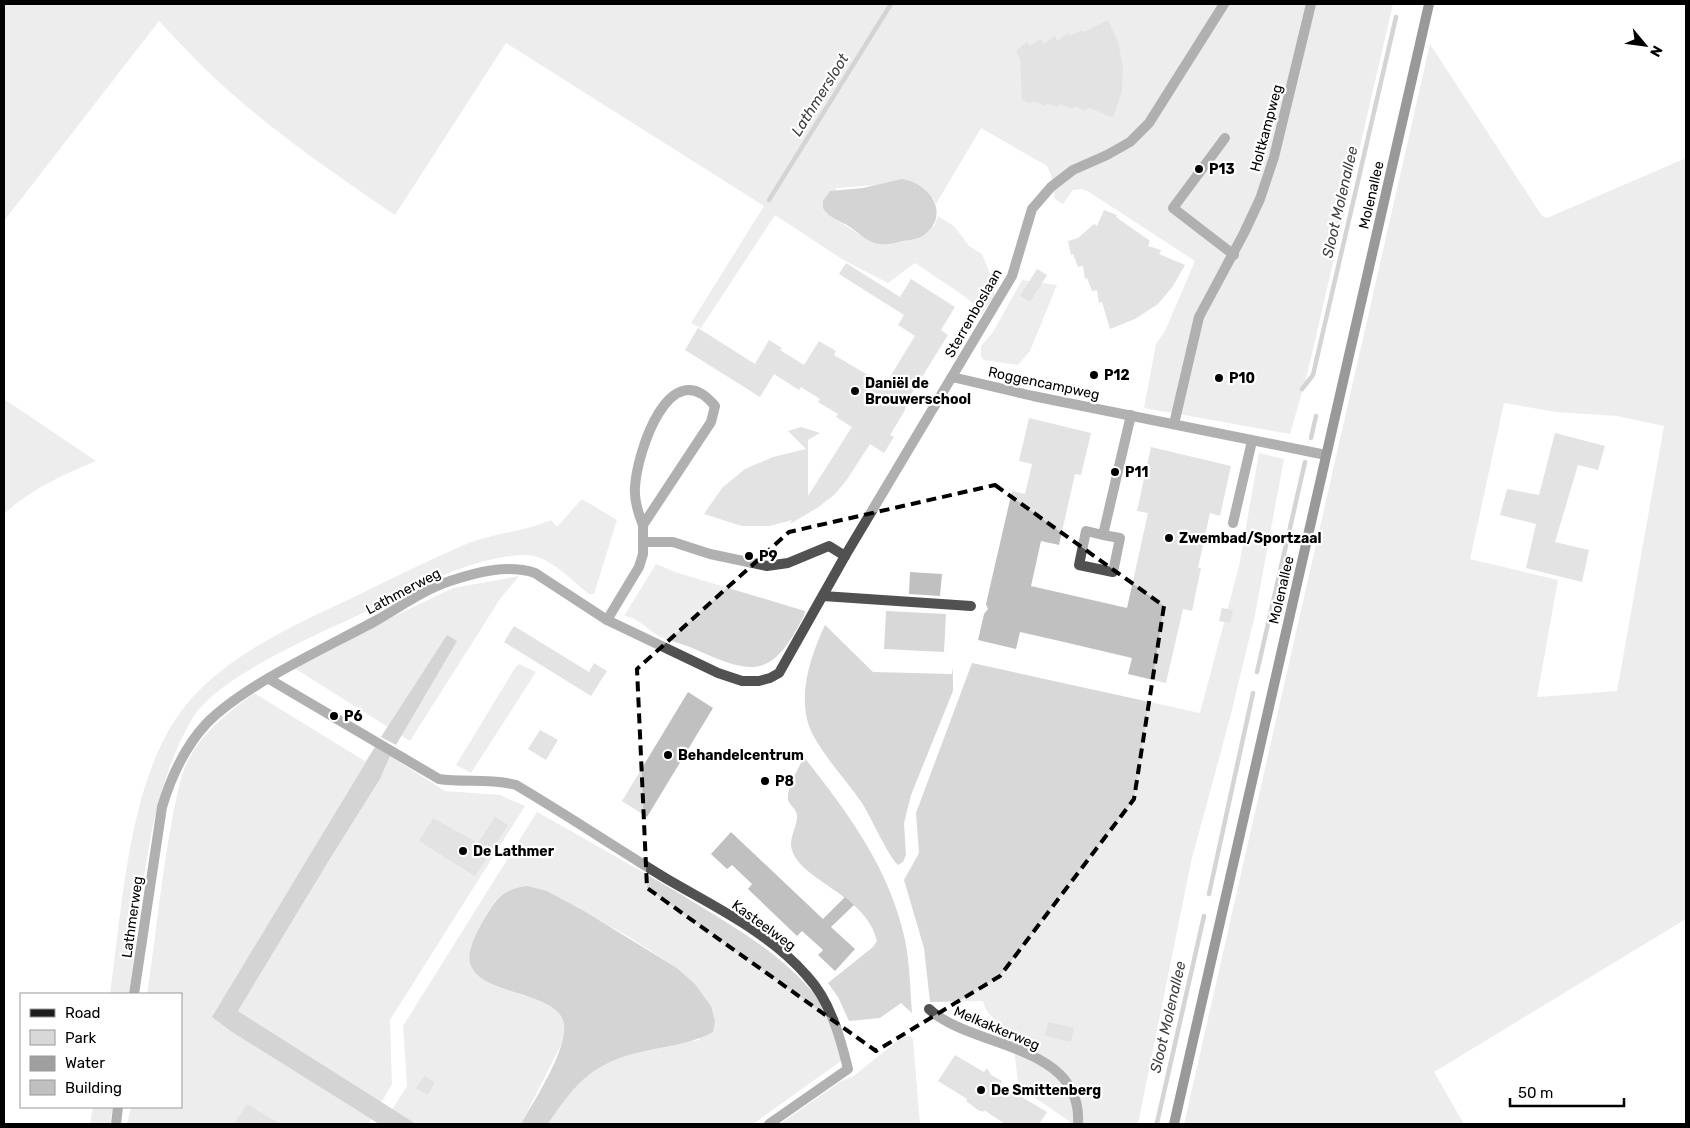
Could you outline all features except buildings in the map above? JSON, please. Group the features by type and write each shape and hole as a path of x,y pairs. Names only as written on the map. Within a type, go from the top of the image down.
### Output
{"main road":[{"name":"Molenallee","path":"1174,1124 1429,4"}],"street":[{"name":"Sterrenboslaan","path":"779,673 845,556 1012,276 1032,209 1051,186 1073,170 1107,155 1130,142 1149,123 1224,4"},
{"name":"Holtkampweg","path":"1174,424 1199,317 1207,298 1234,255 1260,199 1274,157 1311,4"},
{"path":"1225,138 1173,208 1234,255"},
{"name":"Roggencampweg","path":"952,377 1326,455"},
{"path":"607,620 639,567 644,542 643,525 637,509 635,489 643,448 663,406 674,393 686,389 699,390 715,406 711,422 643,525"},
{"path":"1103,535 1131,415"},
{"path":"1233,522 1252,441"},
{"path":"1086,531 1103,535 1120,538 1113,572 1079,565 1086,531"},
{"path":"644,542 674,542 710,554 768,566 788,563 829,546 845,556"},
{"name":"Lathmerweg","path":"134,993 156,841 169,786 183,756 206,725 235,701 269,679 448,582 486,571 517,569 536,573 607,620 718,673 742,681 759,681 779,673"},
{"path":"823,596 971,606"},
{"name":"Kasteelweg","path":"269,679 376,740 439,779 456,782 503,781 516,785 762,936 807,976 823,998 832,1016 848,1069 769,1124"},
{"name":"Melkakkerweg","path":"928,1009 944,1021 1020,1050 1049,1065 1067,1082 1076,1099 1078,1124"},
{"path":"116,1124 118,1108"}],"highlighted area":[{"path":"995,485 1164,606 1134,799 1000,976 876,1051 647,888 637,669 789,532"}],"green space":[{"path":"4,4 1393,4 1307,375 1290,434 1144,408 1156,344 1165,331 1195,261 1089,192 1081,189 1073,190 1063,204 1055,199 1051,175 1047,166 981,128 936,204 933,198 877,185 836,188 830,216 870,241 934,226 938,216 954,226 969,246 982,254 992,279 995,296 983,312 964,296 915,263 888,283 845,261 775,215 701,328 691,323 764,206 506,43 395,215 321,163 249,108 204,68 159,21 4,221"},
{"path":"1430,44 1542,216 1547,218 1686,158 1686,919 1434,1072 1464,1124 1184,1124","holes":["1504,403 1556,412 1617,416 1664,426 1617,691 1537,697 1558,580 1470,559"]},
{"path":"1022,280 1057,285 1030,351 1018,365 984,360 981,356 981,346 993,332"},
{"path":"4,399 96,461 37,490 4,514"},
{"path":"1259,453 1284,459 1255,615 1230,718 1191,862 1138,1124 1069,1124 1069,1121 1018,1086 1015,1058 1010,1037 1004,1027 987,1011 983,1001 930,1002 924,948 904,880 919,853 916,813 972,663 1200,713 1239,566"},
{"path":"582,499 617,520 594,594 589,594 550,563 532,556 503,557 483,562 426,582 272,657 223,687 205,703 192,719 176,750 164,783 155,818 142,889 129,993 110,993 123,889 137,816 159,749 175,720 192,698 211,679 233,662 280,633 423,564 475,541 551,520 557,527"},
{"path":"656,564 675,572 805,611 804,616 793,636 772,660 761,666 734,665 661,637 638,621 624,616"},
{"path":"519,576 500,599 410,741 291,666 453,588"},
{"path":"886,611 946,614 944,652 884,649"},
{"path":"825,625 873,672 952,674 953,667 953,691 911,795 904,823 906,855 903,862 898,865 889,853 862,803 818,744 808,722 805,708 807,679 814,651"},
{"path":"519,664 536,672 471,773 456,765"},
{"path":"254,693 365,761 375,747 213,1017 232,1032 371,1119 368,1124 127,1124 131,1108 182,1108 182,993 147,993 168,842 180,782 185,768 201,741 217,723"},
{"path":"390,756 445,791 500,795 525,806 390,1020 392,1084 381,1103 238,1011 380,779"},
{"path":"804,757 851,821 878,866 889,889 905,940 912,1013 901,1003 880,1018 849,1021 838,997 828,983 873,947 877,941 871,925 861,912 848,900 808,871 798,861 792,850 791,842 797,816 796,811 788,800 788,795 791,784"},
{"path":"537,812 733,926 781,961 810,989 821,1005 833,1032 841,1061 753,1124 548,1124 567,1096 591,1071 636,1053 699,1040 711,1006 695,984 677,968 629,937 547,891 495,901 470,948 519,994 541,1000 558,1011 564,1021 565,1037 521,1124 416,1124 392,1110 407,1086 403,1026"},
{"path":"910,1036 913,1039 920,1124 780,1124 840,1082 855,1075 902,1037"},
{"path":"93,1108 113,1108 110,1124 90,1124"}],"water":[{"path":"902,179 921,186 934,201 936,209 936,218 932,227 924,235 914,239 888,244 876,243 831,217 823,208 823,201 830,191 863,188"},
{"path":"447,635 457,641 396,745 381,737"},
{"path":"375,747 390,756 380,779 238,1011 416,1124 379,1124 232,1032 212,1017"},
{"path":"527,886 547,891 584,911 677,968 695,984 711,1006 715,1021 713,1032 699,1038 634,1053 604,1065 591,1073 570,1094 548,1124 521,1124 557,1058 562,1043 563,1020 555,1009 541,1001 490,983 477,975 470,963 471,947 479,928 493,905 505,893 515,888"}],"waterway":[{"name":"Lathmersloot","path":"769,200 891,4"},
{"name":"Sloot Molenallee","path":"1302,389 1313,375 1396,17"},
{"name":"Sloot Molenallee","path":"1311,438 1316,416"},
{"name":"Sloot Molenallee","path":"1257,672 1305,462"},
{"name":"Sloot Molenallee","path":"1209,894 1253,693"},
{"name":"Sloot Molenallee","path":"1157,1123 1204,916"}],"place":[{"name":"P13","path":"1199,169"},
{"name":"P12","path":"1094,375"},
{"name":"P10","path":"1219,378"},
{"name":"Daniël de Brouwerschool","path":"855,391"},
{"name":"P11","path":"1115,472"},
{"name":"Zwembad/Sportzaal","path":"1169,538"},
{"name":"P9","path":"749,556"},
{"name":"P6","path":"334,716"},
{"name":"Behandelcentrum","path":"668,755"},
{"name":"P8","path":"765,781"},
{"name":"De Lathmer","path":"463,851"},
{"name":"De Smittenberg","path":"981,1090"}]}
